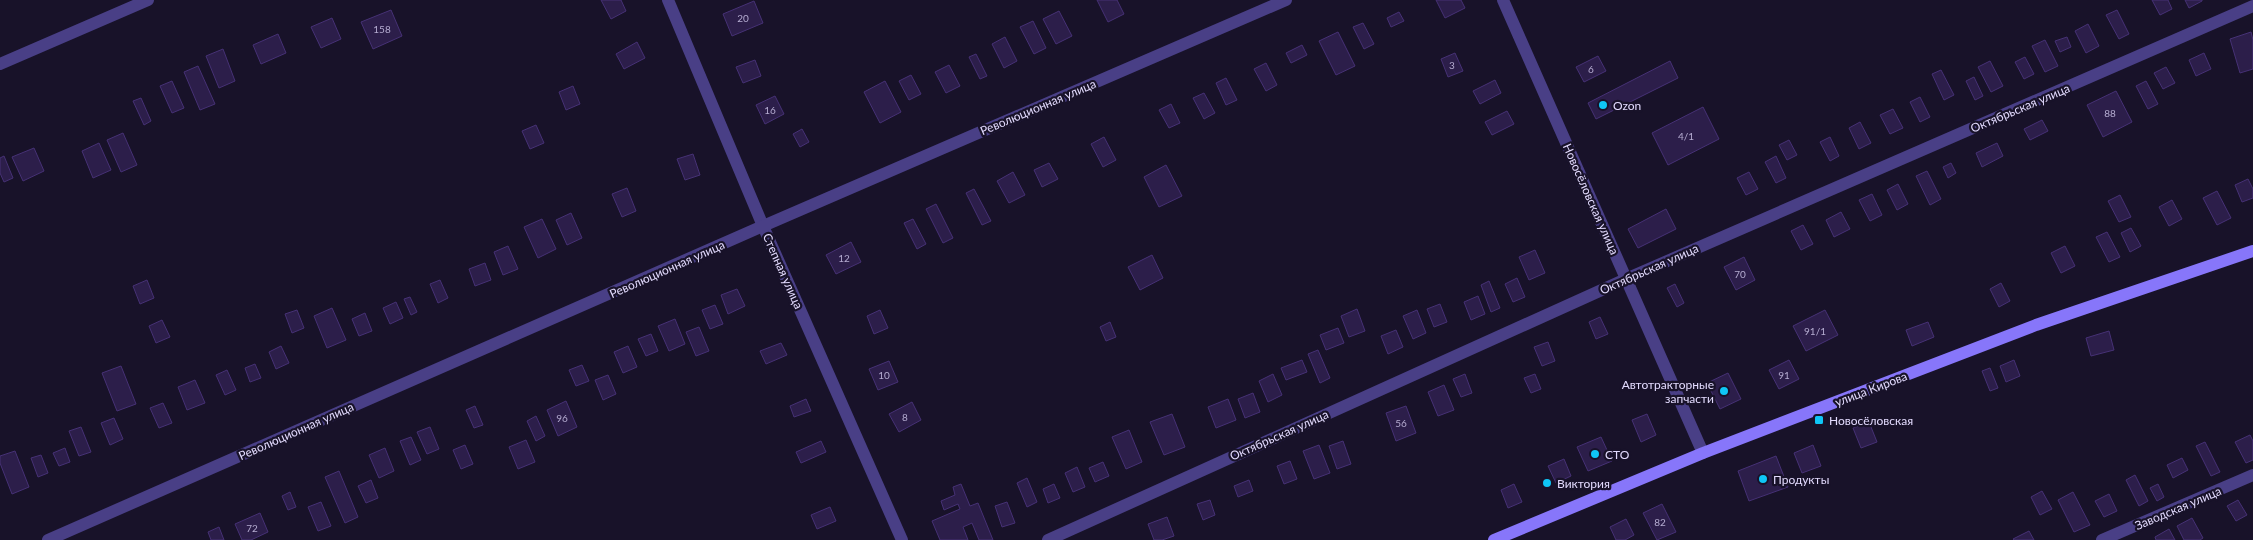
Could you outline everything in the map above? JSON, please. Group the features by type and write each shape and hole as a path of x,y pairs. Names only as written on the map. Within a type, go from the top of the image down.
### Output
{"street":[{"path":"0,64 148,0"},
{"name":"Степная улица","path":"668,0 763,226 902,540"},
{"name":"Революционная улица","path":"48,540 763,226 1286,0"},
{"name":"Новосёловская улица","path":"1503,0 1703,453"},
{"name":"Октябрьская улица","path":"1048,540 1626,279 2253,6"},
{"name":"улица Кирова","path":"1494,540 1703,453 2036,325 2253,251"},
{"name":"Заводская улица","path":"2102,540 2253,475"}],"building":[{"path":"601,0 621,0 626,11 611,19"},
{"path":"1097,0 1117,0 1124,14 1108,22"},
{"path":"1436,0 1461,0 1465,8 1445,18"},
{"path":"2152,0 2168,0 2172,9 2160,15"},
{"path":"2185,0 2202,0 2202,1 2189,8"},
{"path":"754,1 763,23 732,36 723,14"},
{"path":"391,10 402,36 373,49 361,22"},
{"path":"2117,10 2129,34 2119,39 2106,15"},
{"path":"1059,11 1072,36 1056,44 1043,19"},
{"path":"1399,12 1404,21 1391,27 1387,18"},
{"path":"332,18 341,39 321,48 311,27"},
{"path":"1033,21 1046,48 1034,54 1020,27"},
{"path":"1363,23 1374,44 1364,49 1353,27"},
{"path":"2088,24 2099,46 2086,53 2075,31"},
{"path":"1338,32 1355,66 1336,75 1319,41"},
{"path":"2251,32 2253,40 2253,69 2240,73 2230,39"},
{"path":"278,34 286,53 261,64 253,45"},
{"path":"1005,37 1017,61 1004,68 992,44"},
{"path":"2067,37 2071,47 2060,52 2055,41"},
{"path":"2045,40 2058,66 2045,72 2032,46"},
{"path":"637,42 645,58 624,69 616,54"},
{"path":"1302,45 1307,55 1291,63 1286,53"},
{"path":"223,49 235,81 219,88 206,56"},
{"path":"1455,53 1463,71 1448,77 1441,59"},
{"path":"2204,53 2211,69 2196,76 2189,60"},
{"path":"976,54 987,76 980,79 969,57"},
{"path":"1598,56 1606,71 1584,82 1576,67"},
{"path":"2025,57 2034,74 2024,79 2015,62"},
{"path":"755,60 761,76 743,83 736,67"},
{"path":"1670,61 1678,78 1596,119 1588,103"},
{"path":"1990,61 2003,86 1991,92 1978,67"},
{"path":"1266,63 1277,85 1266,91 1254,69"},
{"path":"949,65 960,86 946,93 935,72"},
{"path":"198,66 215,104 200,110 184,72"},
{"path":"2166,67 2175,83 2163,89 2154,73"},
{"path":"1941,70 1954,95 1944,100 1932,74"},
{"path":"911,75 921,94 909,100 899,81"},
{"path":"1974,77 1983,96 1975,100 1966,81"},
{"path":"1226,78 1237,100 1226,105 1216,83"},
{"path":"1495,80 1501,93 1480,104 1473,91"},
{"path":"172,81 184,108 172,113 160,86"},
{"path":"885,81 901,112 880,123 864,92"},
{"path":"2146,81 2158,104 2148,109 2136,86"},
{"path":"573,86 580,104 566,110 559,92"},
{"path":"2116,91 2132,122 2103,137 2087,105"},
{"path":"1204,93 1215,113 1204,119 1193,98"},
{"path":"775,96 784,114 765,124 756,105"},
{"path":"1920,97 1930,117 1920,122 1910,102"},
{"path":"141,98 151,121 144,125 133,101"},
{"path":"1171,104 1180,123 1169,128 1159,110"},
{"path":"1703,107 1719,139 1668,165 1652,133"},
{"path":"1893,109 1903,128 1890,134 1880,115"},
{"path":"1507,111 1514,124 1492,135 1485,122"},
{"path":"2042,120 2048,131 2030,140 2024,129"},
{"path":"1860,122 1871,143 1859,149 1849,128"},
{"path":"536,125 544,143 530,149 522,131"},
{"path":"802,129 809,142 800,147 793,134"},
{"path":"123,133 137,165 121,172 107,140"},
{"path":"1104,137 1116,160 1103,167 1091,144"},
{"path":"1830,137 1839,156 1830,161 1820,142"},
{"path":"1789,140 1797,155 1787,160 1779,145"},
{"path":"99,143 111,170 93,178 82,151"},
{"path":"1997,143 2003,156 1982,167 1976,153"},
{"path":"34,148 44,171 23,181 12,157"},
{"path":"693,154 700,175 685,180 677,159"},
{"path":"4,156 13,178 4,182 0,173 0,158"},
{"path":"1776,156 1786,178 1776,183 1765,162"},
{"path":"1049,163 1058,179 1042,187 1034,170"},
{"path":"1951,163 1956,173 1948,178 1943,167"},
{"path":"1166,165 1182,196 1159,207 1144,177"},
{"path":"1927,171 1941,199 1930,205 1916,176"},
{"path":"1013,172 1025,195 1009,203 997,181"},
{"path":"1749,172 1758,189 1746,195 1737,178"},
{"path":"2248,179 2253,189 2253,198 2242,202 2235,185"},
{"path":"1898,184 1908,204 1897,210 1887,190"},
{"path":"627,188 636,211 622,217 612,194"},
{"path":"974,189 991,221 982,225 966,193"},
{"path":"2217,191 2231,218 2217,225 2203,198"},
{"path":"1872,194 1882,215 1870,221 1859,200"},
{"path":"2120,195 2131,217 2119,222 2108,201"},
{"path":"2172,200 2182,219 2169,226 2159,207"},
{"path":"936,204 953,238 943,243 926,209"},
{"path":"1666,209 1676,229 1638,248 1628,229"},
{"path":"1841,212 1850,229 1834,237 1826,220"},
{"path":"571,213 582,238 567,245 556,220"},
{"path":"542,219 556,249 538,258 524,227"},
{"path":"913,219 926,244 917,249 904,223"},
{"path":"1803,225 1813,244 1801,250 1791,231"},
{"path":"2131,228 2141,246 2130,252 2121,233"},
{"path":"2107,232 2120,257 2109,262 2096,237"},
{"path":"851,242 861,262 836,274 826,255"},
{"path":"508,246 518,269 503,275 494,252"},
{"path":"2065,246 2075,266 2061,273 2051,253"},
{"path":"1535,250 1545,273 1529,280 1519,257"},
{"path":"1152,255 1163,278 1140,290 1128,267"},
{"path":"1744,257 1755,280 1736,290 1724,267"},
{"path":"485,263 491,280 475,286 469,269"},
{"path":"1517,278 1525,297 1513,302 1505,284"},
{"path":"147,280 154,298 140,304 133,286"},
{"path":"440,280 448,298 438,303 430,284"},
{"path":"1489,281 1500,308 1491,312 1481,285"},
{"path":"2001,283 2010,301 1999,307 1990,289"},
{"path":"1675,284 1684,303 1677,307 1667,288"},
{"path":"737,289 745,306 728,314 721,295"},
{"path":"1478,296 1485,314 1471,320 1464,302"},
{"path":"410,297 417,312 411,315 404,299"},
{"path":"396,302 403,318 390,324 383,308"},
{"path":"1440,304 1447,322 1434,327 1427,309"},
{"path":"715,305 723,324 710,329 702,310"},
{"path":"332,308 346,340 327,348 314,316"},
{"path":"1357,309 1365,331 1349,337 1341,316"},
{"path":"297,310 304,328 292,333 285,314"},
{"path":"880,310 888,328 874,334 867,316"},
{"path":"1417,310 1426,333 1413,339 1403,316"},
{"path":"1825,310 1838,335 1806,351 1793,326"},
{"path":"365,313 372,331 359,336 352,319"},
{"path":"1600,317 1608,334 1596,339 1589,322"},
{"path":"675,319 685,344 669,351 658,326"},
{"path":"162,320 170,337 156,343 149,326"},
{"path":"1110,322 1116,337 1106,341 1100,327"},
{"path":"1928,322 1934,337 1912,346 1906,330"},
{"path":"699,327 709,351 696,356 686,332"},
{"path":"1338,328 1344,343 1326,350 1320,335"},
{"path":"1396,330 1403,347 1388,354 1381,336"},
{"path":"2109,331 2114,350 2091,356 2086,338"},
{"path":"651,334 658,351 646,356 638,339"},
{"path":"1548,342 1555,361 1542,366 1534,347"},
{"path":"781,343 787,355 766,364 760,351"},
{"path":"281,346 289,363 276,369 269,352"},
{"path":"628,346 637,367 623,373 614,352"},
{"path":"1318,350 1330,378 1320,383 1308,354"},
{"path":"1302,360 1307,372 1286,380 1281,368"},
{"path":"1789,360 1799,379 1779,389 1769,370"},
{"path":"2014,360 2020,376 2006,382 2000,366"},
{"path":"889,361 898,382 878,390 869,369"},
{"path":"255,364 261,378 250,382 245,368"},
{"path":"582,365 589,381 576,386 569,370"},
{"path":"121,366 136,404 117,411 102,373"},
{"path":"1990,368 1998,388 1990,391 1982,371"},
{"path":"227,370 236,390 225,395 216,375"},
{"name":"Автотракторные запчасти","path":"1728,373 1741,399 1720,409 1707,383"},
{"path":"1273,374 1282,395 1268,402 1259,381"},
{"path":"1465,374 1472,393 1461,397 1453,379"},
{"path":"1535,374 1541,389 1531,393 1524,378"},
{"path":"608,375 616,394 603,400 595,380"},
{"path":"195,380 205,403 187,410 178,387"},
{"path":"1444,385 1454,410 1438,416 1428,392"},
{"path":"1253,393 1260,412 1245,418 1238,399"},
{"path":"806,399 811,411 794,417 790,406"},
{"path":"1228,399 1236,420 1216,428 1208,407"},
{"path":"566,401 577,427 558,436 547,410"},
{"path":"912,402 921,420 899,432 889,414"},
{"path":"163,403 172,423 159,428 150,408"},
{"path":"475,406 483,425 474,428 466,410"},
{"path":"1406,406 1416,433 1396,441 1386,413"},
{"path":"1172,414 1185,447 1164,455 1150,422"},
{"path":"1647,414 1656,435 1641,442 1632,420"},
{"path":"536,416 545,436 536,441 527,421"},
{"path":"114,418 123,439 110,445 101,423"},
{"path":"1869,422 1877,442 1861,448 1853,428"},
{"path":"81,427 91,452 79,456 69,431"},
{"path":"430,427 439,449 427,454 417,432"},
{"path":"1129,430 1142,462 1126,469 1112,437"},
{"path":"2250,435 2253,441 2253,460 2246,463 2235,442"},
{"path":"411,437 421,460 410,465 400,441"},
{"name":"СТО","path":"1601,437 1612,461 1588,471 1577,447"},
{"path":"526,440 535,462 518,469 509,447"},
{"path":"821,441 826,452 801,463 796,452"},
{"path":"1343,441 1351,464 1337,469 1329,446"},
{"path":"2205,442 2220,472 2211,476 2196,446"},
{"path":"465,445 473,464 461,469 453,450"},
{"path":"1319,445 1330,473 1314,479 1303,451"},
{"path":"1813,445 1821,466 1802,473 1794,453"},
{"path":"65,448 70,462 59,466 53,453"},
{"path":"385,448 394,471 379,478 369,455"},
{"path":"15,451 29,487 12,494 0,463 0,456"},
{"path":"41,455 48,473 38,477 31,458"},
{"name":"Продукты","path":"1776,456 1788,487 1749,501 1738,471"},
{"path":"2182,458 2188,470 2173,478 2167,465"},
{"path":"1564,459 1571,476 1556,483 1548,466"},
{"path":"1290,461 1297,479 1284,484 1277,466"},
{"path":"1103,462 1109,476 1095,482 1089,468"},
{"path":"1077,467 1085,487 1073,492 1065,473"},
{"path":"339,471 358,517 345,523 325,477"},
{"path":"2135,475 2148,501 2139,506 2126,480"},
{"path":"1027,478 1037,502 1027,507 1017,483"},
{"path":"371,480 378,498 366,503 358,486"},
{"path":"1249,480 1253,491 1238,497 1234,486"},
{"path":"961,484 970,506 978,503 993,540 979,540 972,523 963,527 968,540 940,540 932,521 960,509 958,504 944,510 941,501 955,495 953,487"},
{"path":"1054,484 1060,498 1048,503 1043,489"},
{"path":"1514,484 1522,502 1508,508 1501,490"},
{"path":"2158,484 2164,497 2157,501 2150,488"},
{"path":"2042,491 2052,509 2040,515 2031,497"},
{"path":"290,492 296,507 288,510 282,496"},
{"path":"2073,492 2090,525 2074,532 2058,500"},
{"path":"2109,494 2117,511 2104,517 2095,501"},
{"path":"1210,500 1215,515 1203,520 1197,504"},
{"path":"2238,500 2247,515 2236,521 2227,506"},
{"path":"321,502 331,526 318,531 308,507"},
{"path":"1007,502 1015,523 1002,527 995,506"},
{"path":"1662,504 1676,532 1657,540 1643,513"},
{"path":"830,507 836,521 817,529 811,515"},
{"path":"260,513 268,532 251,540 242,540 235,524"},
{"path":"1167,517 1174,536 1162,540 1154,540 1148,524"},
{"path":"2192,518 2203,538 2200,540 2184,540 2177,526"},
{"path":"1626,519 1634,535 1625,540 1616,540 1610,527"},
{"path":"219,527 224,540 211,540 208,532"},
{"path":"2169,529 2175,540 2156,540 2155,537"},
{"path":"2029,531 2034,540 2013,539"}],"place":[{"name":"Ozon","path":"1603,105"},
{"name":"Автотракторные запчасти","path":"1724,391"},
{"name":"Новосёловская","path":"1819,420"},
{"name":"СТО","path":"1595,454"},
{"name":"Продукты","path":"1763,479"},
{"name":"Виктория","path":"1547,483"}]}
